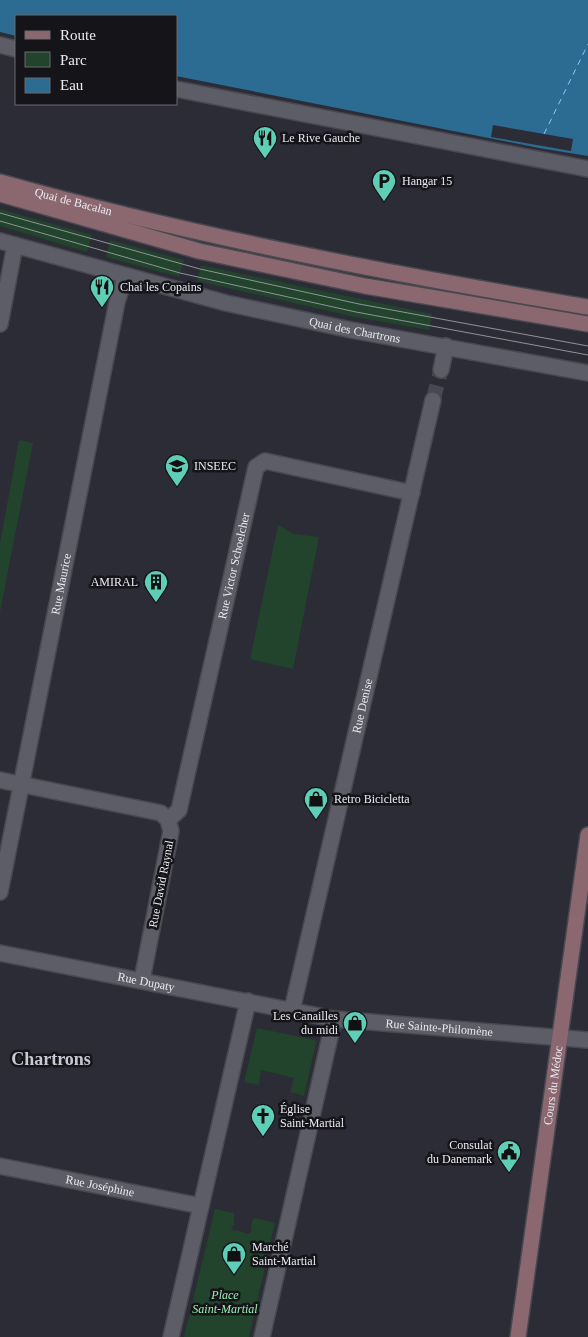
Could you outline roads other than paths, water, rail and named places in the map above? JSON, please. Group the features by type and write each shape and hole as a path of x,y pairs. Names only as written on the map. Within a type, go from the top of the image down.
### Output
{"main road":[{"name":"Quai de Bacalan","path":"0,182 145,229"},
{"name":"Quai de Bacalan","path":"0,194 145,229"},
{"path":"145,229 588,307"},
{"path":"145,229 199,250 365,286 588,324"},
{"name":"Cours du Médoc","path":"518,1337 588,835"}],"street":[{"path":"0,45 15,49"},
{"path":"178,90 198,101 588,169"},
{"path":"0,241 124,277"},
{"path":"0,324 15,245"},
{"name":"Quai des Chartrons","path":"124,277 236,305 351,330 588,373"},
{"name":"Rue Maurice","path":"0,892 117,302 124,277"},
{"path":"440,370 446,346"},
{"name":"Rue Denise","path":"292,1010 434,400"},
{"name":"Rue Victor Schoelcher","path":"168,820 179,810 256,467 265,460 412,493"},
{"path":"0,780 161,813 168,820"},
{"name":"Rue David Raynal","path":"142,980 171,831 168,820"},
{"name":"Rue Dupaty","path":"0,952 292,1010"},
{"path":"171,1337 248,1001"},
{"name":"Rue Sainte-Philomène","path":"292,1010 334,1019 588,1040"},
{"path":"262,1337 334,1019"},
{"name":"Rue Joséphine","path":"0,1166 202,1206"}],"water":[{"path":"0,0 588,0 588,156 178,76 178,15 15,15 15,36 0,32"}],"tunnel":[{"path":"433,400 441,370"}],"tram line":[{"path":"0,213 200,269 359,304 588,346"},
{"path":"0,221 180,273 356,312 588,355"}],"place":[{"name":"Le Rive Gauche","path":"265,159"},
{"name":"Hangar 15","path":"384,202"},
{"name":"Chai les Copains","path":"102,308"},
{"name":"INSEEC","path":"177,487"},
{"name":"AMIRAL","path":"156,603"},
{"name":"Retro Bicicletta","path":"316,820"},
{"name":"Les Canailles du midi","path":"355,1044"},
{"name":"Église Saint-Martial","path":"263,1137"},
{"name":"Consulat du Danemark","path":"509,1173"},
{"name":"Marché Saint-Martial","path":"234,1275"}],"district":[{"name":"Chartrons","path":"51,1059"}],"park label":[{"name":"Place Saint-Martial","path":"225,1302"}]}
